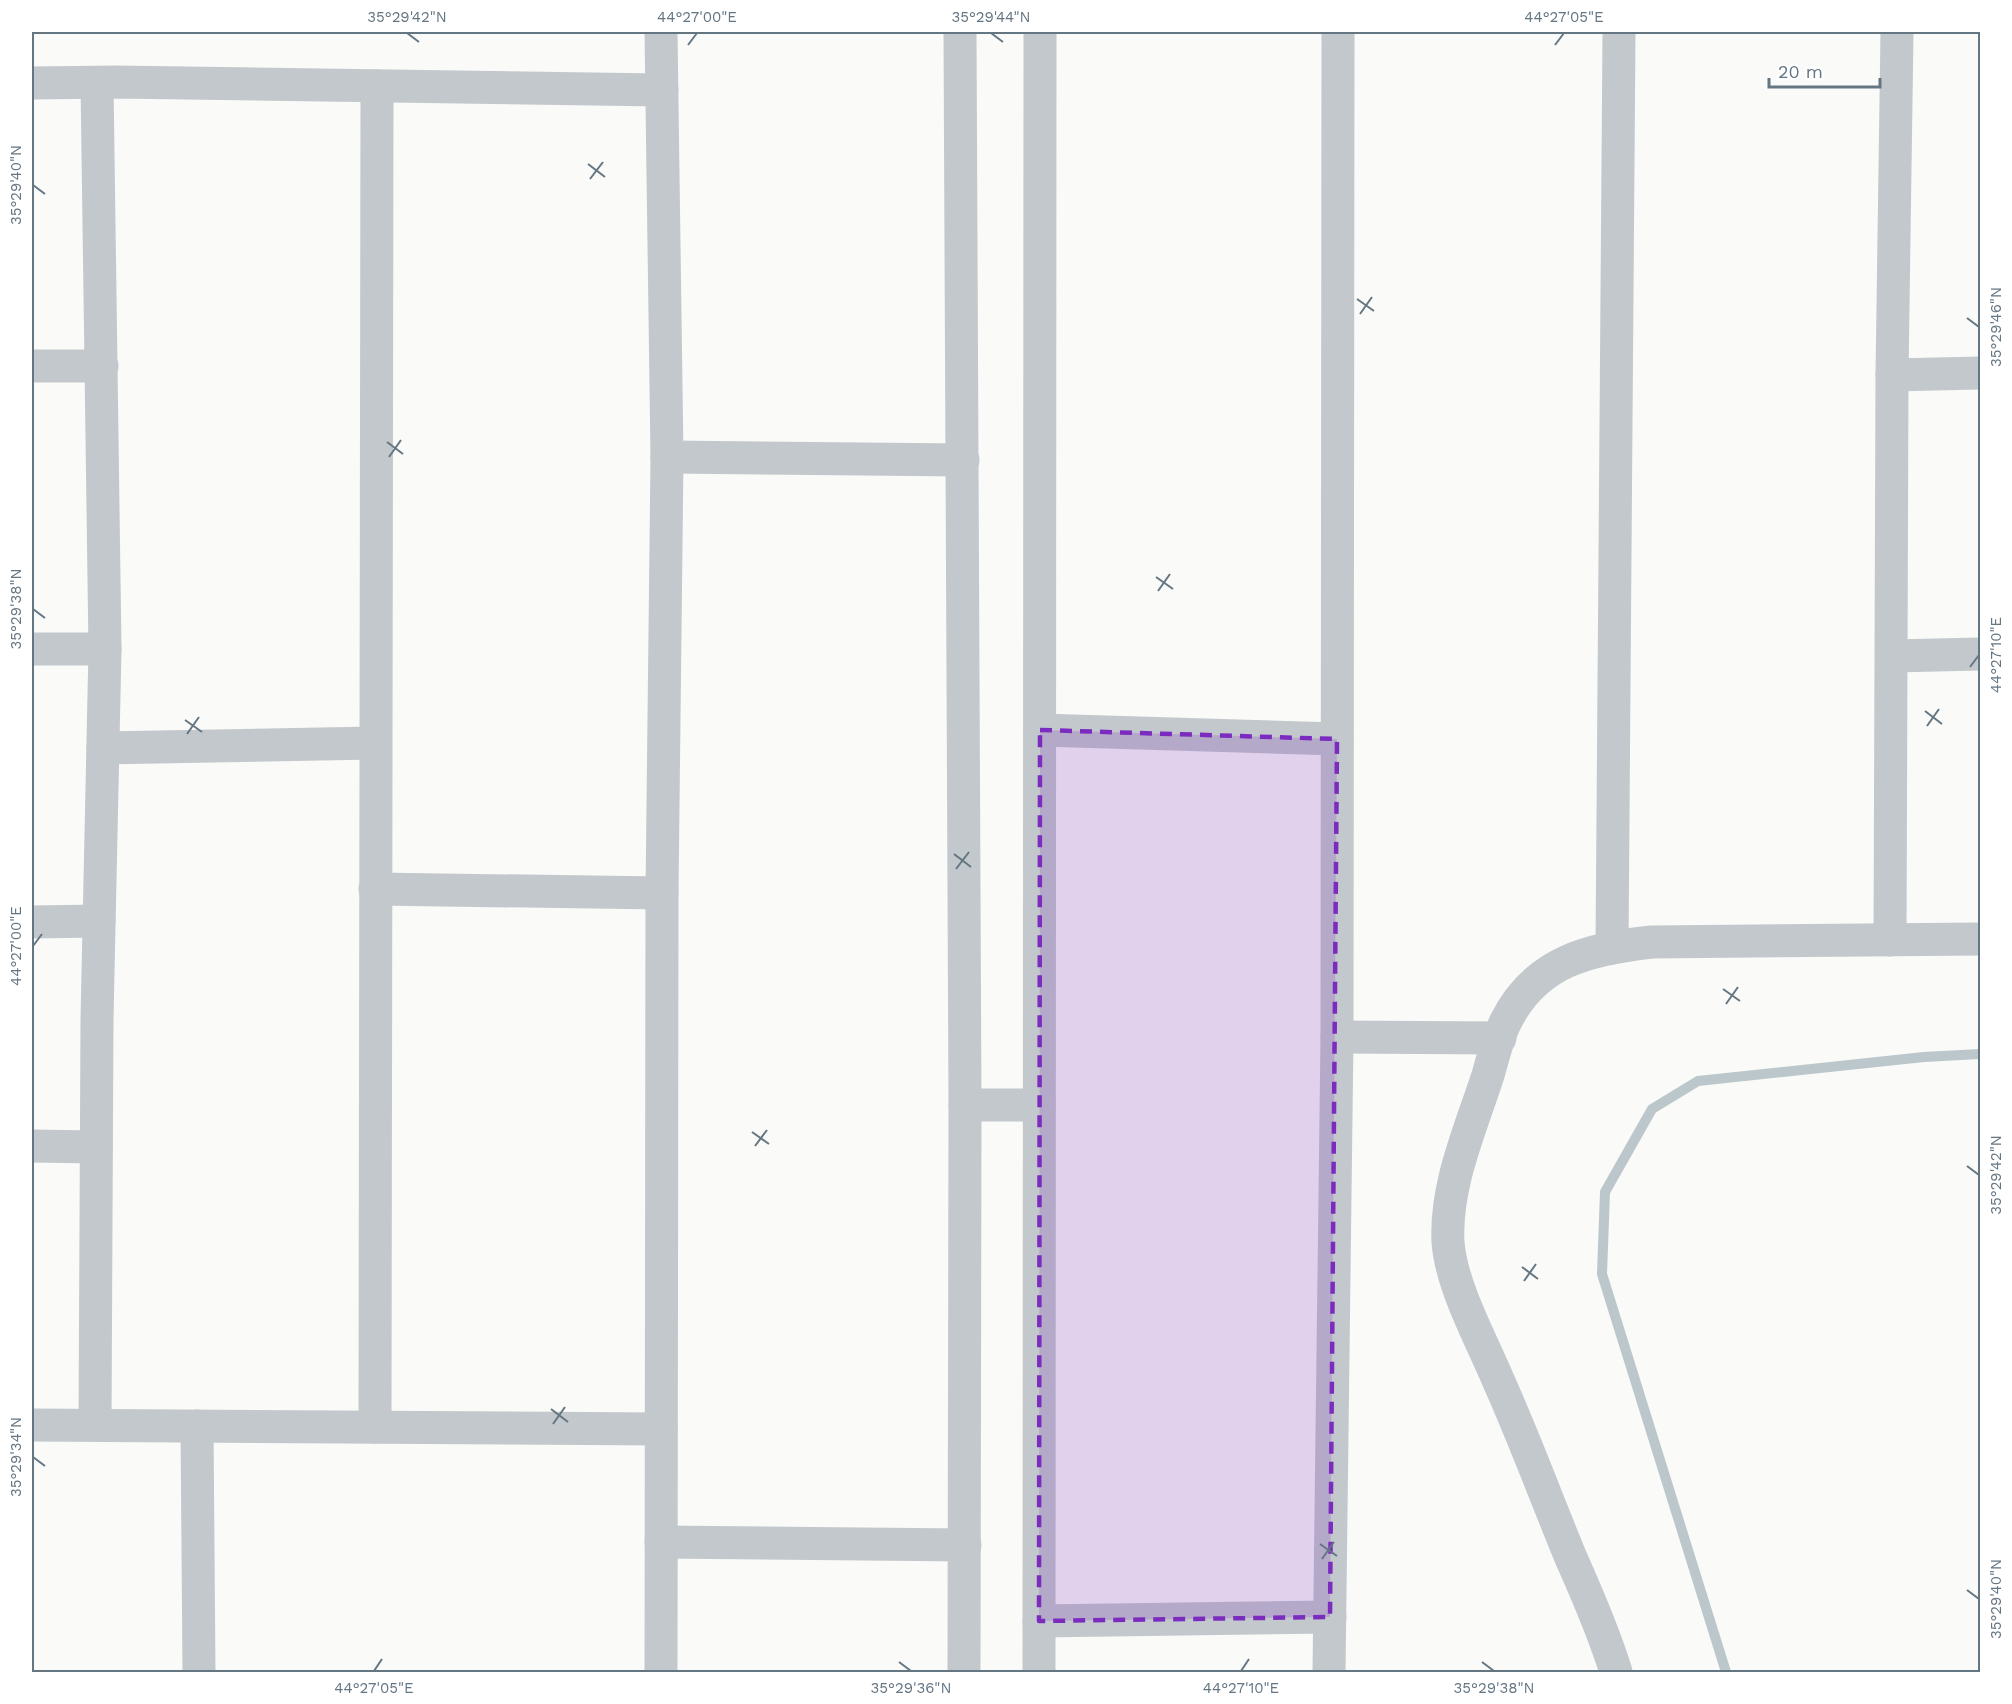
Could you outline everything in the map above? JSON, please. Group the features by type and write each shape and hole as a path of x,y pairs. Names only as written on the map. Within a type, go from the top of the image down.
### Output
{"street":[{"path":"661,32 667,457 662,893 661,1672"},
{"path":"960,32 965,1105 964,1672"},
{"path":"1039,1672 1040,32"},
{"path":"1329,1672 1337,1037 1338,32"},
{"path":"1612,948 1619,32"},
{"path":"1890,940 1893,656 1892,375 1897,32"},
{"path":"32,83 662,90"},
{"path":"95,1425 96,1147 105,649 97,83"},
{"path":"375,1428 377,86"},
{"path":"32,366 102,366"},
{"path":"1892,375 1980,373"},
{"path":"667,457 963,460"},
{"path":"32,649 105,649"},
{"path":"1893,656 1980,654"},
{"path":"1040,730 1337,739"},
{"path":"103,748 375,743"},
{"path":"375,889 662,893"},
{"path":"32,922 99,921"},
{"path":"1617,1672 1594,1608 1571,1558 1529,1451 1455,1281 1448,1243 1449,1205 1458,1167 1505,1023 1523,994 1548,971 1579,956 1612,948 1652,942 1980,939"},
{"path":"1337,1037 1500,1038"},
{"path":"965,1105 1039,1105"},
{"path":"32,1146 96,1147"},
{"path":"32,1425 661,1429"},
{"path":"197,1426 199,1672"},
{"path":"661,1542 965,1545"},
{"path":"1039,1621 1329,1617"}],"highlighted area":[{"path":"1040,730 1337,739 1330,1617 1039,1621"}],"waterway":[{"path":"1726,1672 1602,1274 1605,1192 1652,1109 1698,1081 1924,1057 1980,1054"}]}
